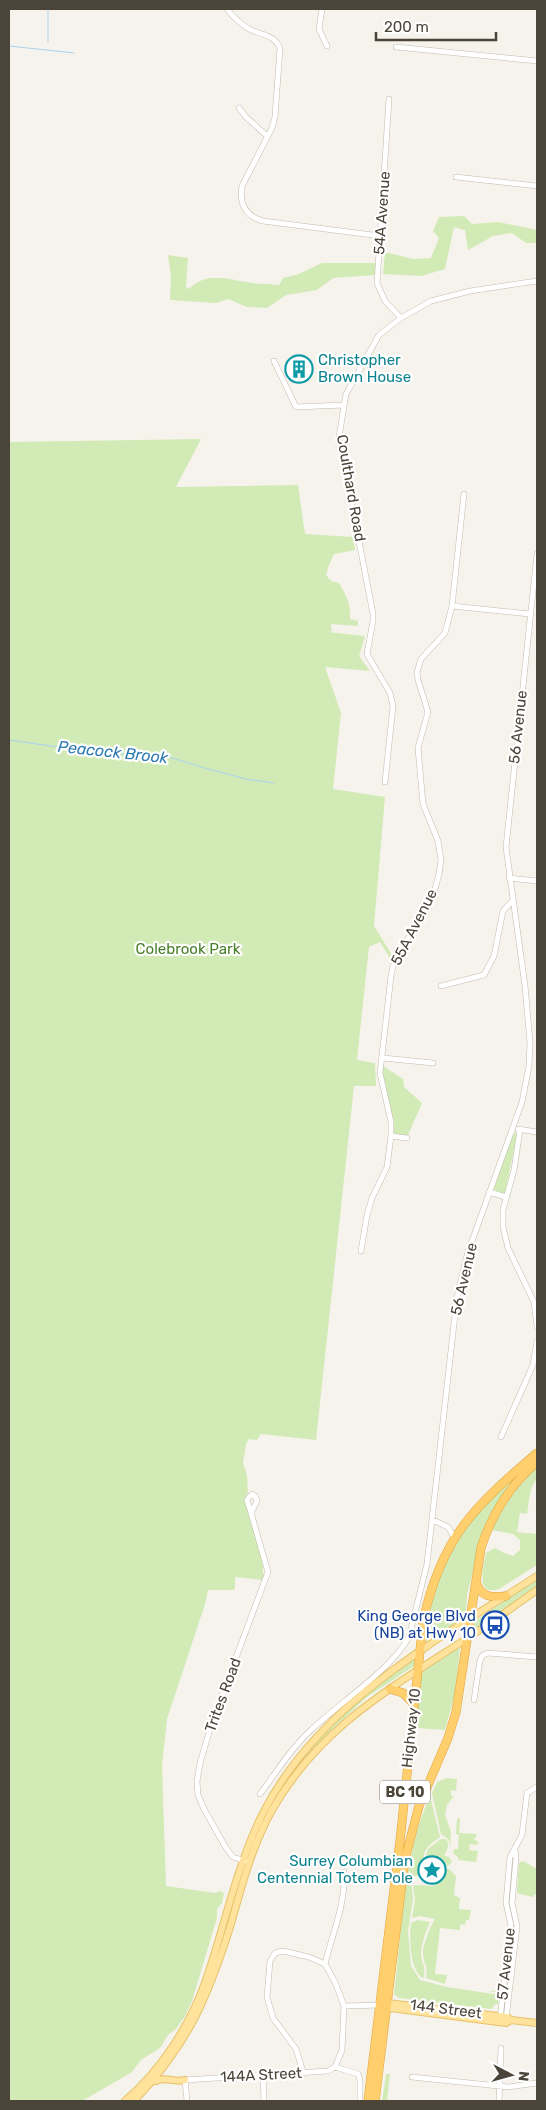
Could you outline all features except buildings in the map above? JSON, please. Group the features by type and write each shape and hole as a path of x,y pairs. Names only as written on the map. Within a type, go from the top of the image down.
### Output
{"highway":[{"name":"Highway 10","path":"375,2101 417,1670 428,1597 452,1534 482,1502 537,1453"},
{"name":"Highway 10","path":"368,2101 384,2006 406,1851 418,1806 448,1738 456,1712 475,1574 483,1539 502,1502 520,1479 537,1462"},
{"path":"475,1574 479,1590 484,1595 490,1597 506,1596"},
{"path":"390,1689 403,1693 414,1704"}],"main road":[{"path":"126,2101 136,2092 180,2036 196,2003 213,1960 262,1814 289,1771 313,1742 358,1698 419,1652 537,1576"},
{"path":"134,2101 169,2063 185,2039 204,2002 219,1962 245,1862 271,1812 316,1748 354,1715 390,1689 537,1590"},
{"name":"144 Street","path":"384,2006 537,2023"},
{"path":"169,2063 167,2072 170,2076 185,2080"},
{"path":"152,2083 163,2078 176,2081 185,2080"}],"street":[{"path":"227,9 249,29 272,37 277,41 280,48 275,117 242,186 242,203 249,215 262,221 380,236"},
{"path":"322,9 319,29 327,46"},
{"path":"396,46 537,61"},
{"name":"54A Avenue","path":"390,99 378,288 385,301 401,318"},
{"path":"239,108 267,136"},
{"path":"456,177 537,186"},
{"name":"Coulthard Road","path":"385,782 393,706 390,693 367,654 374,621 339,437 346,394 379,335 401,318 431,301 470,291 537,281"},
{"path":"274,361 296,407 344,405"},
{"name":"55A Avenue","path":"361,1251 361,1243 372,1198 387,1167 391,1136 391,1122 380,1073 393,966 435,889 440,874 441,860 438,841 422,804 418,748 428,712 417,672 421,659 445,633 452,606 464,494"},
{"name":"56 Avenue","path":"260,1794 306,1735 404,1646 409,1637 427,1564 457,1297 467,1255 526,1087 530,1042 525,986 506,847 537,554"},
{"path":"452,606 530,614"},
{"path":"509,878 537,881"},
{"path":"441,986 484,975 494,956 503,911 513,900"},
{"path":"530,1042 536,1042"},
{"path":"383,1058 432,1063"},
{"path":"513,1128 537,1132"},
{"path":"520,1130 514,1170 503,1210 503,1227 508,1248 534,1302 537,1327"},
{"path":"391,1136 407,1138"},
{"path":"489,1192 506,1197"},
{"path":"500,1437 533,1365 537,1340"},
{"name":"Trites Road","path":"245,1862 234,1857 218,1832 198,1796 197,1781 200,1763 213,1719 268,1572 251,1513"},
{"path":"433,1520 452,1534"},
{"path":"474,1700 480,1660 483,1655 488,1653 537,1657"},
{"path":"306,1735 313,1742"},
{"name":"57 Avenue","path":"505,2019 517,1926 512,1903 515,1849 522,1835 527,1793 537,1787"},
{"path":"344,1872 343,1906 333,1931 325,1964 344,2006 342,2050 335,2067 358,2074 360,2080 360,2101"},
{"path":"303,2072 296,2049 273,2018 267,1997 270,1961 275,1953 283,1951 309,1956 325,1964"},
{"name":"144 Street","path":"344,2006 384,2006"},
{"path":"498,2101 501,2048"},
{"name":"144A Street","path":"185,2080 328,2071 335,2067"},
{"path":"263,2075 264,2101"},
{"path":"412,2077 500,2087 537,2083"},
{"path":"185,2080 187,2101"}],"green space":[{"path":"464,216 472,224 498,222 537,230 537,243 526,243 512,233 493,236 468,250 465,230 454,227 445,269 421,276 383,274 385,252 413,259 431,258 439,238 433,231 439,217"},
{"path":"168,255 188,258 186,287 189,289 196,283 211,278 279,285 283,278 299,274 322,263 375,263 375,275 333,278 317,290 286,295 267,308 247,307 228,299 216,303 170,300 171,276"},
{"name":"Colebrook Park","path":"201,439 176,487 298,485 305,534 353,537 355,550 334,554 326,575 331,581 339,583 348,600 350,619 358,621 358,626 331,624 332,631 328,632 365,636 359,656 370,671 325,667 341,713 333,789 385,797 374,926 392,955 390,958 380,942 369,947 357,1060 375,1063 376,1086 354,1086 316,1440 261,1434 257,1440 249,1439 246,1444 243,1463 247,1476 248,1492 244,1499 263,1560 263,1573 265,1576 262,1580 235,1577 234,1590 208,1590 167,1719 162,1765 166,1886 215,1893 220,1891 224,1893 222,1903 217,1909 217,1918 192,2001 185,2016 176,2029 168,2035 160,2048 141,2060 132,2072 82,2101 9,2101 9,442"},
{"path":"383,1066 403,1079 404,1087 422,1103 408,1135 392,1136 382,1073"},
{"path":"514,1133 517,1134 505,1194 493,1190"},
{"path":"537,1458 483,1532 467,1595 466,1616 426,1642 429,1618 439,1580 459,1540 471,1522 501,1490"},
{"path":"537,1467 537,1479 531,1491 527,1514 520,1513 517,1532 537,1534 537,1565 499,1589 491,1590 483,1584 482,1578 486,1553 495,1548 513,1556 520,1550 520,1540 513,1534 492,1530 506,1504"},
{"path":"537,1579 537,1587 472,1631 472,1623"},
{"path":"460,1647 455,1693 445,1730 416,1728 421,1672"},
{"path":"415,1657 414,1666 367,1697 324,1737 303,1761 301,1760 355,1705"},
{"path":"447,1778 457,1779 456,1791 451,1790 451,1796 454,1796 447,1805 445,1815 451,1832 450,1848 449,1840 441,1834 432,1793 437,1782"},
{"path":"430,1796 440,1837 424,1853 422,1875 411,1879 413,1899 408,1931 411,1966 420,1980 447,1987 493,1994 497,1992 489,1992 500,1989 498,2004 494,2005 492,2009 399,1998 394,1994 409,1868 421,1820"},
{"path":"460,1818 459,1833 477,1834 474,1840 478,1841 477,1845 470,1844 469,1850 478,1851 476,1862 458,1860 458,1857 453,1853 454,1849 458,1849 459,1835 456,1834 457,1819"},
{"path":"441,1839 446,1839 448,1843 444,1856 449,1857 452,1862 448,1866 438,1865 438,1867 449,1869 456,1876 454,1895 460,1898 459,1909 471,1910 469,1920 466,1920 465,1925 460,1924 460,1930 440,1928 435,1974 447,1975 445,1984 426,1978 427,1970 423,1951 427,1936 435,1919 420,1916 412,1918 415,1899 413,1887 415,1885 434,1886 424,1874 429,1857 426,1855 428,1849"},
{"path":"523,1861 537,1869 537,1893 532,1897 517,1893 519,1863"},
{"path":"418,1920 430,1922 421,1950 424,1965 423,1978 415,1969 410,1944 411,1923"},
{"path":"386,2074 390,2074 387,2100 390,2101 382,2101"}],"waterway":[{"path":"48,9 48,42"},
{"path":"9,46 74,53"},
{"name":"Peacock Brook","path":"9,740 86,751 169,757 246,779 274,783"}],"place":[{"name":"Christopher Brown House","path":"299,369"},
{"name":"King George Blvd (NB) at Hwy 10","path":"495,1625"},
{"name":"Surrey Columbian Centennial Totem Pole","path":"432,1870"}]}
